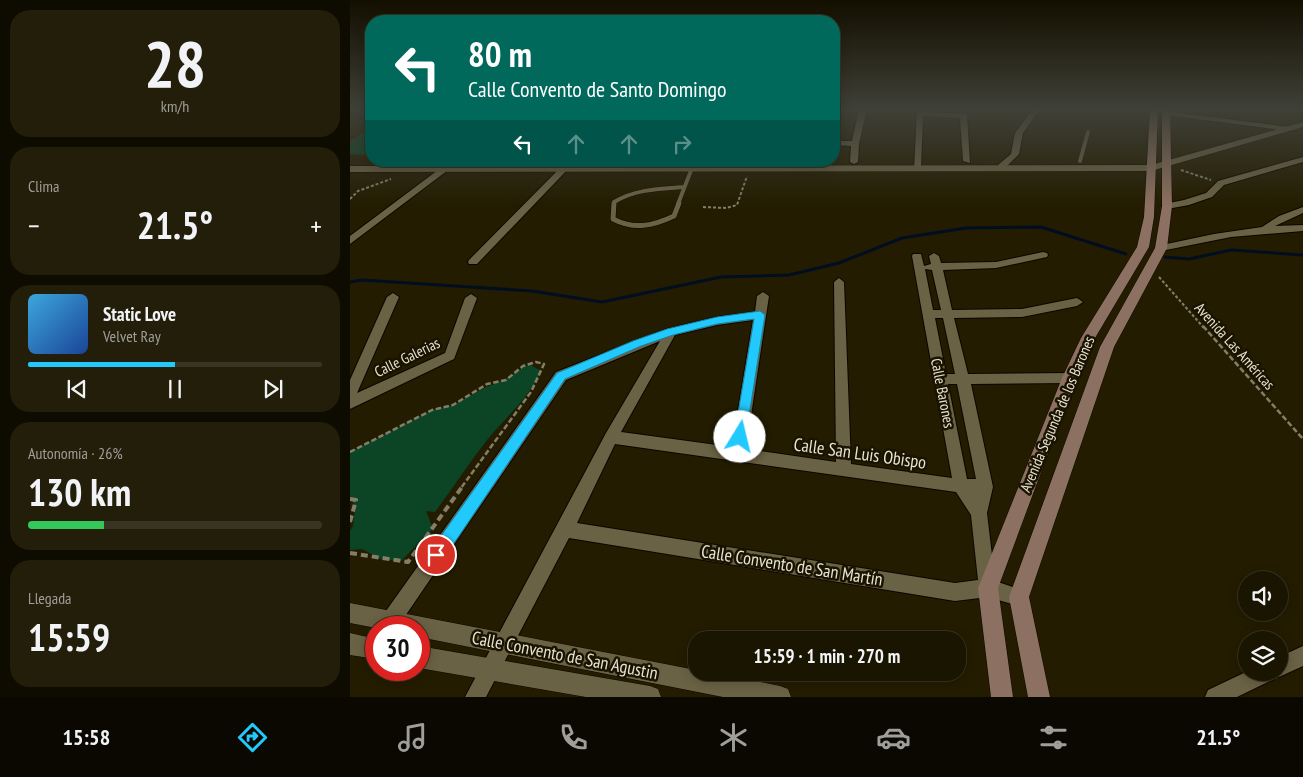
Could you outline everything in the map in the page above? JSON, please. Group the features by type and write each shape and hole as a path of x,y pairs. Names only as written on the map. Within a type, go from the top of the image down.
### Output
{"main road":[{"name":"Avenida Segunda de los Barones","path":"1002,697 988,588 1069,378 1088,338 1143,247 1149,217 1158,142"},
{"name":"Avenida Segunda de los Barones","path":"1039,697 1020,597 1107,347 1161,248 1167,206 1156,164"}],"street":[{"path":"917,165 918,142"},
{"path":"966,142 967,161"},
{"path":"1001,167 1010,161 1017,151 1017,142"},
{"path":"840,162 1001,167 1156,164 1242,142"},
{"path":"840,143 855,144 854,162"},
{"path":"1167,206 1186,204 1209,195 1222,184 1303,158"},
{"path":"840,166 917,165 967,161 1080,160 1156,164"},
{"path":"350,162 365,162"},
{"path":"350,169 478,167"},
{"path":"473,262 566,167"},
{"path":"731,167 806,167"},
{"path":"350,241 447,168"},
{"path":"1265,229 1282,218 1303,210"},
{"path":"1161,248 1219,235 1265,229 1303,228"},
{"path":"936,262 996,264 1043,255"},
{"name":"Calle Barones","path":"978,513 961,486 918,262 936,262 963,379 985,488 978,513 988,588"},
{"path":"839,282 844,469"},
{"path":"738,454 763,296"},
{"path":"350,395 393,297"},
{"name":"Calle Galerias","path":"350,403 450,356 471,298"},
{"path":"929,314 1022,313 1078,302"},
{"path":"395,616 561,376 670,332 717,321 760,315"},
{"path":"475,697 565,529 611,436 670,332"},
{"path":"941,379 1069,378"},
{"name":"Calle San Luis Obispo","path":"611,436 985,488"},
{"name":"Calle Convento de San Martín","path":"565,529 955,592 988,588 1020,597"},
{"name":"Calle Convento de San Agustin","path":"350,612 365,617"},
{"name":"Calle Convento de San Agustin","path":"430,631 504,644 713,691 780,697"},
{"path":"350,644 365,645"},
{"path":"1288,663 1303,656"},
{"name":"Calle Convento de San Agustin","path":"430,659 650,697"},
{"path":"1215,697 1248,681"}],"lane":[{"path":"1080,160 1085,142"},
{"path":"684,187 638,191 625,195 614,202 613,219 621,224 630,226 656,225 674,216 679,207 684,187 692,167"}],"path":[{"path":"1156,164 1222,184"},
{"path":"703,207 726,208 737,205 750,168"},
{"path":"350,199 358,191 371,184 387,181 407,169"},
{"name":"Avenida Las Américas","path":"1151,269 1303,439"},
{"path":"350,452 432,410 453,405 486,384 506,380 522,366 536,362 544,364 531,392 408,562 350,553"},
{"path":"350,499 356,500 350,522"}],"green space":[{"path":"350,142 365,142 365,154 350,154"},
{"path":"529,364 541,371 529,391 487,440 435,512 426,511 433,529 401,561 381,559 362,549 350,550 350,531 353,526 355,506 350,498 350,452 432,410 453,405 484,388 502,381"}],"waterway":[{"path":"350,282 362,280 532,291 602,302 721,277 789,275 839,263 902,238 966,228 1041,227 1126,254"},
{"path":"1165,257 1189,259 1231,250 1303,255"}],"route":[{"path":"436,555 561,376 637,344 670,332 717,321 760,315 740,437"}]}
